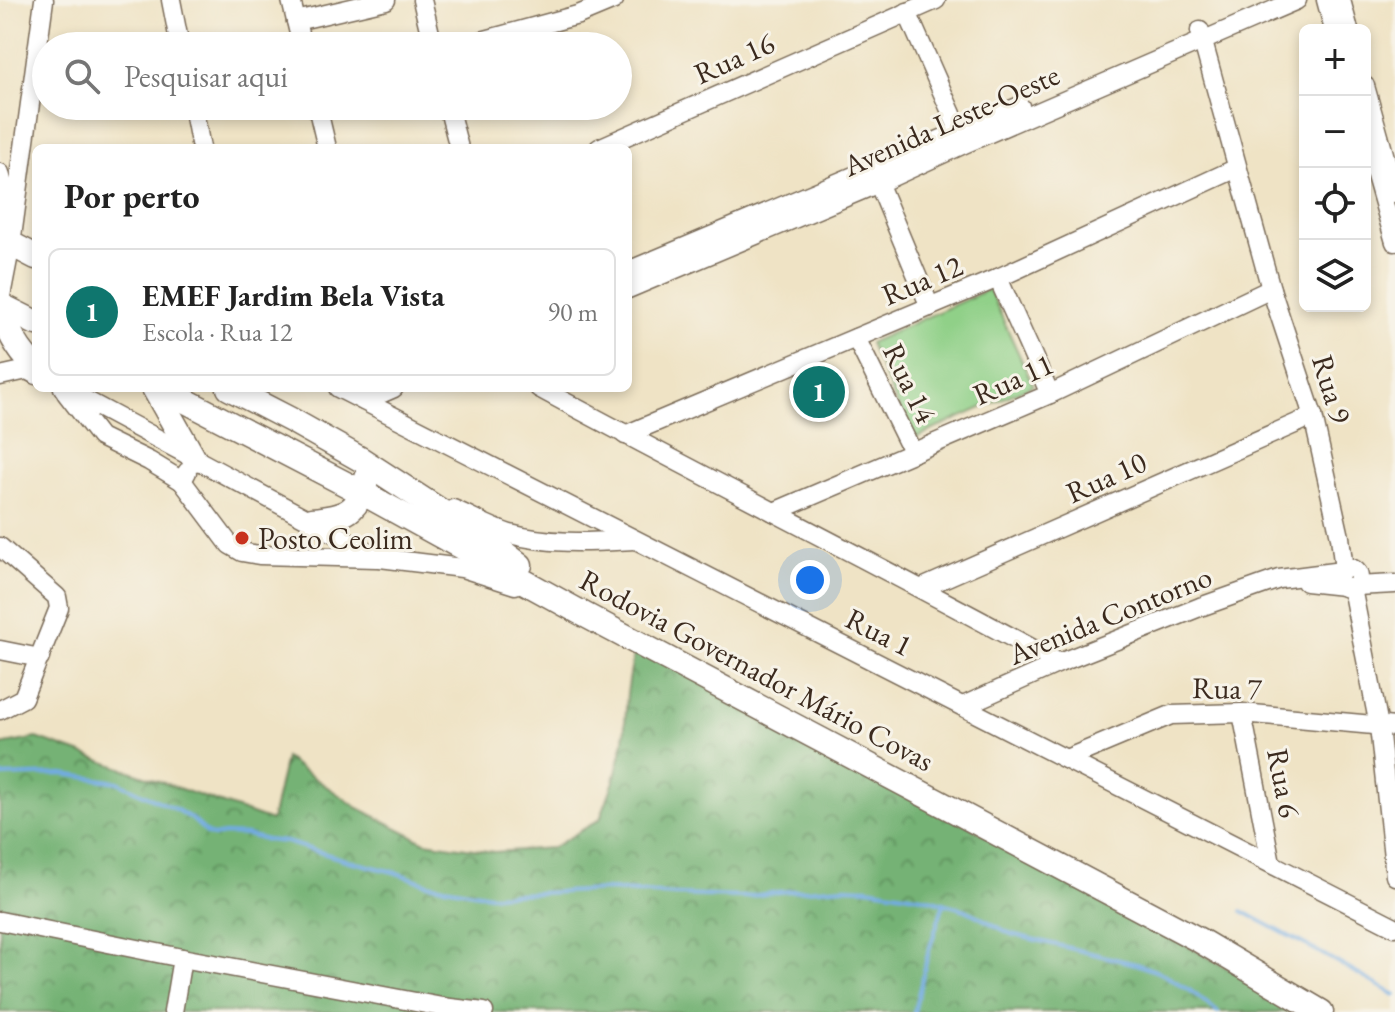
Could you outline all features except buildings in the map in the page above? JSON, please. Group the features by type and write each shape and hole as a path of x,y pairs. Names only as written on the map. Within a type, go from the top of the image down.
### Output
{"main road":[{"path":"4,239 32,255"},
{"path":"0,304 32,321"},
{"path":"0,304 6,325 32,369"},
{"path":"156,392 188,470"},
{"name":"Rodovia Governador Mário Covas","path":"169,392 1199,940 1321,1012"},
{"path":"237,392 362,460 499,549 585,615"},
{"path":"312,520 333,518 352,511 363,493 367,477 362,460"}],"street":[{"path":"39,32 44,0"},
{"path":"171,0 177,32"},
{"path":"291,0 299,32"},
{"path":"296,21 386,0"},
{"path":"422,0 430,32"},
{"path":"504,32 576,7 614,0"},
{"name":"Rua 16","path":"608,144 936,0"},
{"name":"Avenida Leste-Oeste","path":"632,269 964,144 1201,34 1265,0"},
{"name":"Avenida Leste-Oeste","path":"632,287 876,176 959,130 1201,34 1297,0"},
{"path":"1326,0 1332,24"},
{"path":"1341,0 1347,24"},
{"path":"907,12 959,130"},
{"name":"Rua 9","path":"1201,34 1271,289 1313,416 1340,537 1347,552 1349,577 1387,726 1395,876"},
{"path":"4,239 32,72"},
{"path":"1368,96 1395,193"},
{"path":"196,120 200,144"},
{"path":"320,120 326,144"},
{"path":"452,120 458,144"},
{"path":"1371,158 1395,242"},
{"name":"Rua 12","path":"625,435 998,278 1237,168"},
{"path":"0,173 4,189 0,304"},
{"path":"876,176 930,307"},
{"path":"4,239 32,245"},
{"path":"998,278 1050,394"},
{"name":"Rua 11","path":"774,512 1050,394 1271,289"},
{"name":"Rua 14","path":"856,338 913,453"},
{"path":"0,358 32,371"},
{"path":"0,376 32,371"},
{"path":"68,392 188,470 312,520 380,558"},
{"name":"Rua 1","path":"350,392 1395,927"},
{"path":"546,392 1059,663"},
{"name":"Rua 10","path":"922,588 1313,416"},
{"path":"188,470 230,545 242,552 380,558 462,568 552,597"},
{"path":"401,485 507,533 536,540 577,543 636,540"},
{"path":"0,547 57,597 59,608 23,698 0,710"},
{"name":"Avenida Contorno","path":"963,706 1059,663 1279,579 1349,577 1388,584"},
{"path":"0,650 40,658"},
{"name":"Rua 7","path":"1066,759 1171,715 1242,713 1387,726"},
{"name":"Rua 6","path":"1242,713 1271,863"},
{"path":"0,921 442,1007 484,1012"},
{"path":"173,1012 182,958"}],"green space":[{"path":"989,289 1033,385 913,439 869,343"},
{"path":"635,644 1308,1012 0,1012 0,745 37,738 271,821 285,758 358,808 425,842 494,852 552,848 600,819 624,741 627,693"}],"waterway":[{"path":"0,776 63,774 118,782 177,810 213,836 247,835 286,842 428,884 490,895 610,890 745,897 844,887 922,897 966,910 1011,934 1136,964 1161,973 1218,1012"},
{"path":"914,1012 944,903"},
{"path":"1242,911 1395,995"}],"place":[{"name":"EMEF Jardim Bela Vista","path":"819,392"},
{"name":"Posto Ceolim","path":"242,538"}]}
